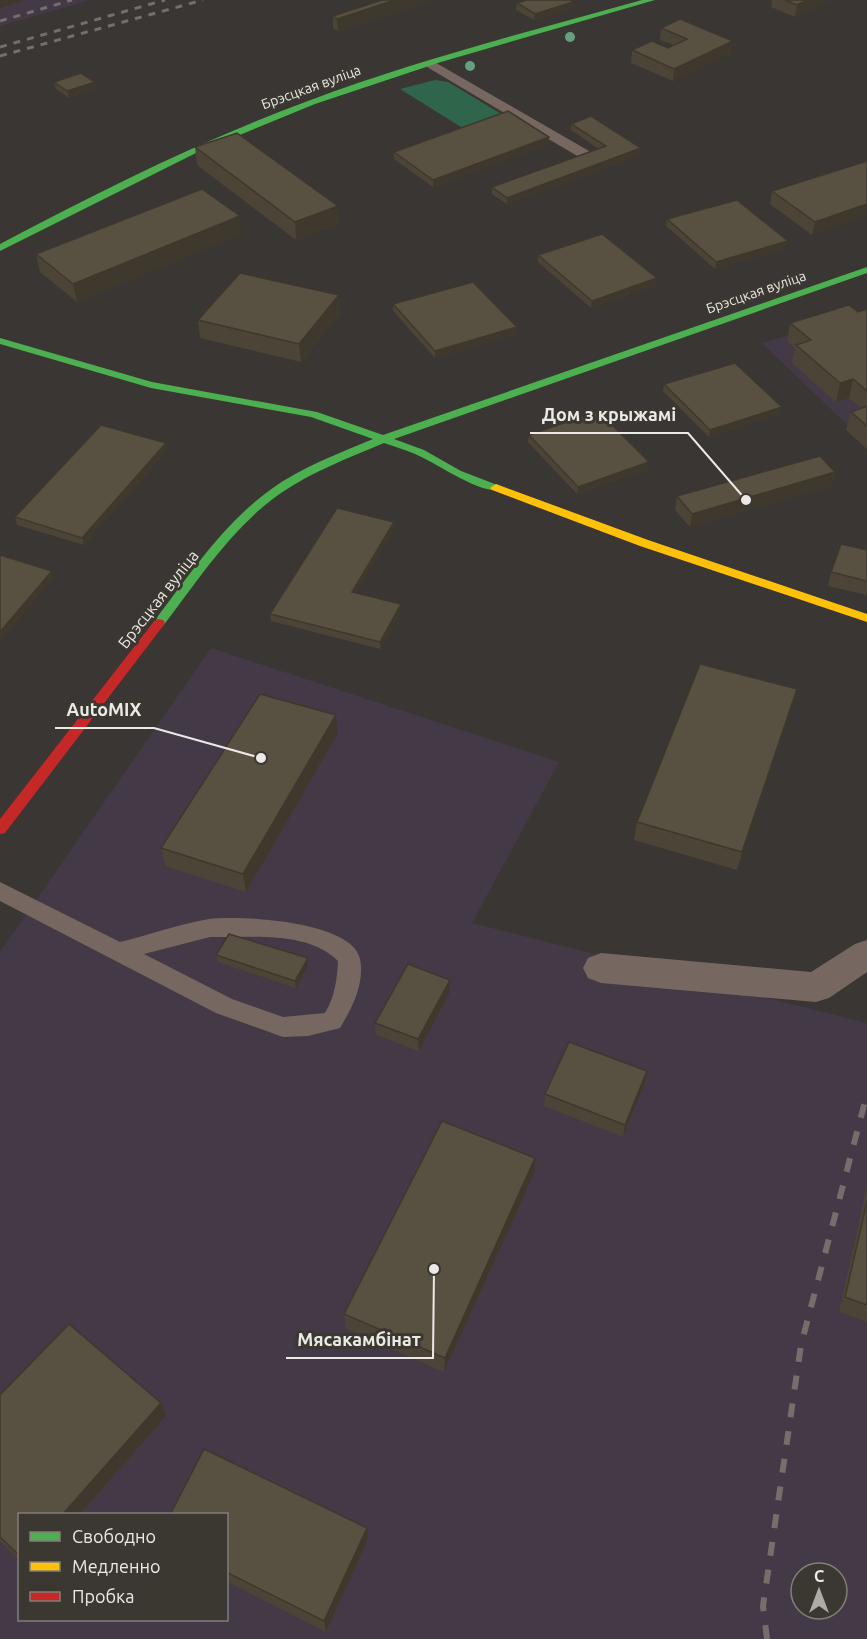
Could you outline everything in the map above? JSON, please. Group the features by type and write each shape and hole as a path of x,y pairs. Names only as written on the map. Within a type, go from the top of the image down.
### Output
{"street":[{"name":"Брэсцкая вуліца","path":"0,248 74,208 221,139 358,86 651,0"},
{"name":"Брэсцкая вуліца","path":"0,829 231,531 274,492 383,439 867,270"},
{"path":"0,341 151,385 313,414 420,452 457,473 622,534 867,618"},
{"path":"601,968 816,987 867,954"}],"lane":[{"path":"431,64 584,154"},
{"path":"0,891 118,952 224,1006 283,1027 308,1026 332,1021 344,1003 349,982 349,958 335,944 306,933 210,928 118,952"}],"shaded area":[{"path":"0,0 90,0 0,26"},
{"path":"867,312 867,444 762,343"},
{"path":"211,648 559,762 472,923 867,1023 867,1639 0,1639 0,952"}],"green space":[{"path":"435,80 448,82 508,118 469,132 400,89"}],"building":[{"path":"382,0 395,0 337,19 333,16"},
{"path":"527,0 570,0 573,2 535,14 517,3"},
{"path":"785,0 807,0 797,5"},
{"path":"680,19 733,41 674,69 632,50 652,41 668,48 687,39 661,28"},
{"path":"81,73 95,82 67,91 54,82"},
{"path":"508,111 549,137 433,180 394,152"},
{"path":"591,116 641,148 507,198 492,187 606,146 571,124"},
{"path":"237,133 338,206 295,222 195,147"},
{"path":"867,161 867,204 815,222 772,191"},
{"path":"202,189 240,216 73,284 36,254"},
{"path":"737,200 788,241 716,262 667,219"},
{"path":"602,234 657,278 592,301 538,255"},
{"path":"240,273 339,295 299,344 198,320"},
{"path":"473,282 517,327 435,351 393,304"},
{"path":"849,305 858,312 867,309 867,391 853,379 840,383 796,345 811,340 790,323"},
{"path":"735,363 782,407 710,430 664,384"},
{"path":"867,406 867,426 851,412"},
{"path":"598,411 649,462 578,487 529,435"},
{"path":"101,425 166,443 82,538 15,517"},
{"path":"820,456 835,472 692,514 677,496"},
{"path":"337,508 394,522 352,592 401,604 380,642 270,614"},
{"path":"841,544 867,550 867,581 831,572"},
{"path":"0,555 52,571 0,632"},
{"path":"700,664 797,689 742,852 637,822"},
{"path":"260,694 336,715 243,874 161,848"},
{"path":"229,934 308,958 295,981 216,955"},
{"path":"408,964 450,980 418,1039 375,1023"},
{"path":"569,1042 647,1071 625,1125 545,1094"},
{"path":"442,1121 535,1158 445,1358 344,1314"},
{"path":"867,1202 867,1305 845,1297"},
{"path":"69,1324 161,1403 64,1513 18,1513 18,1554 0,1537 0,1395"},
{"path":"204,1449 367,1528 324,1621 228,1573 228,1513 171,1513"}],"railway":[{"path":"0,21 72,0"},
{"path":"0,47 165,0"},
{"path":"0,56 203,0"},
{"path":"767,1639 763,1606 801,1345 867,1094"}],"traffic: fast":[{"path":"0,248 153,170 232,134 312,102 438,61 651,0"},
{"path":"159,623 212,553 242,520 275,492 314,469 383,439 867,270"},
{"path":"0,341 151,385 313,414 420,452 457,473 496,488"}],"traffic: slow":[{"path":"496,488 644,543 867,618"}],"traffic: jam":[{"path":"0,829 159,623"}],"place":[{"name":"Дом з крыжамі","path":"746,500"},
{"name":"AutoMIX","path":"261,758"},
{"name":"Мясакамбінат","path":"434,1269"}]}
